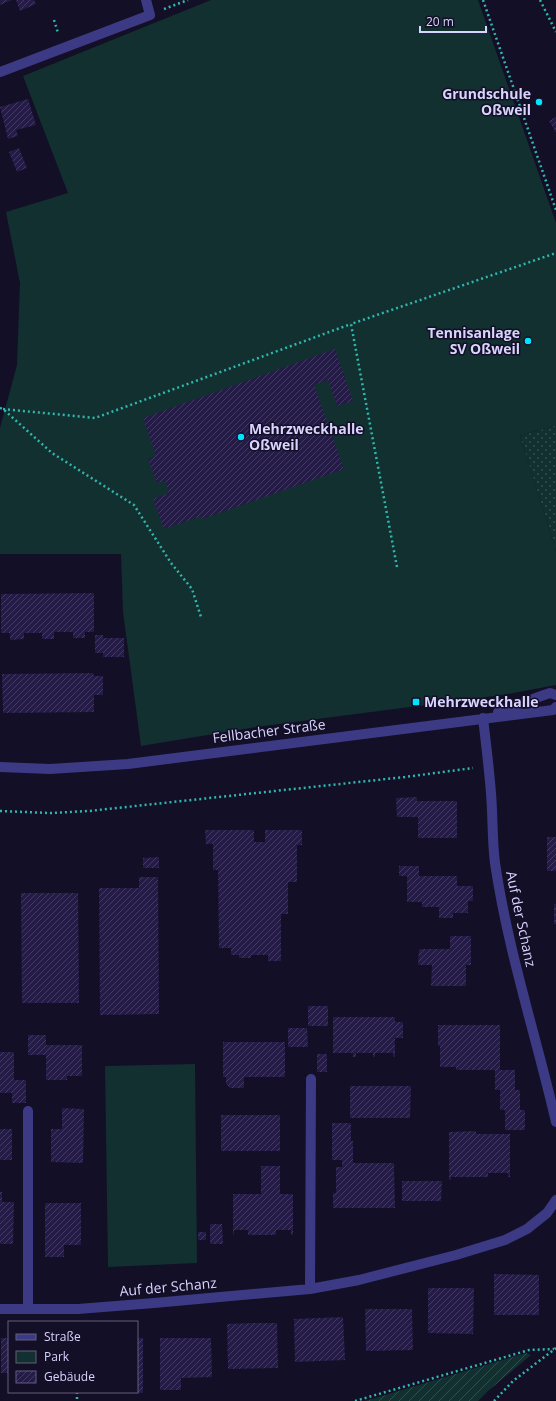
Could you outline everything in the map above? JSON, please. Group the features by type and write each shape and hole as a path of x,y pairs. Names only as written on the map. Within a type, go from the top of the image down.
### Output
{"street":[{"path":"0,72 150,15 146,0"},
{"path":"483,718 544,694 550,693 556,695"},
{"name":"Fellbacher Straße","path":"0,767 50,769 128,764 553,710 556,707"},
{"name":"Auf der Schanz","path":"483,718 495,863 507,927 556,1122"},
{"path":"310,1289 311,1079"},
{"path":"28,1111 28,1309"},
{"name":"Auf der Schanz","path":"0,1309 86,1308 310,1289 359,1280 409,1268 505,1240 527,1229 547,1214 556,1200"}],"path":[{"path":"150,15 188,0"},
{"path":"483,0 556,210"},
{"path":"540,0 556,32"},
{"path":"2,409 95,418 351,324 556,253"},
{"path":"351,324 397,567"},
{"path":"2,409 52,453 134,505 172,563 192,589 201,617"},
{"path":"0,811 50,813 89,811 397,778 488,766"},
{"path":"354,1401 528,1350 555,1348"},
{"path":"494,1401 513,1380 555,1348"}],"green space":[{"path":"211,0 478,0 556,223 556,425 520,436 556,551 556,685 502,695 256,727 141,746 123,612 121,554 0,554 0,428 17,365 20,283 6,212 68,193 23,76"},
{"path":"556,425 556,551 520,436"},
{"path":"195,1064 197,1263 108,1267 105,1066"},
{"path":"526,1353 531,1355 478,1401 365,1401"}],"building":[{"path":"0,0 12,0 0,5"},
{"path":"16,0 34,0 36,4 20,11"},
{"path":"28,99 36,125 16,130 18,136 8,139 0,107"},
{"path":"556,117 556,133 549,121"},
{"path":"19,148 27,168 17,172 9,152"},
{"name":"Mehrzweckhalle Oßweil","path":"335,349 353,401 337,406 328,380 314,385 344,469 202,519 201,516 164,529 153,499 169,493 165,481 157,483 148,459 156,456 143,418"},
{"path":"94,593 94,632 85,632 85,638 73,638 73,632 54,632 54,639 42,639 42,633 24,633 24,639 10,640 10,633 1,633 1,594"},
{"path":"95,635 103,635 103,638 124,638 124,657 103,657 103,653 95,653"},
{"path":"93,673 94,676 103,676 103,695 94,695 94,712 3,713 2,674"},
{"path":"417,797 417,801 457,801 457,838 418,838 418,817 397,817 396,798"},
{"path":"205,830 254,830 254,842 265,842 265,830 302,830 302,845 297,845 297,882 288,882 288,914 281,914 281,961 268,961 268,955 251,955 251,958 239,958 239,955 231,955 231,948 219,948 218,870 213,870 213,844 206,844"},
{"path":"547,837 556,837 556,871 547,871"},
{"path":"159,857 159,868 143,868 143,858"},
{"path":"399,866 419,866 419,876 457,876 457,886 473,886 473,901 468,901 468,913 453,913 453,918 439,918 439,907 422,907 422,902 407,902 407,876 399,876"},
{"path":"139,877 158,877 159,1014 100,1015 99,888 139,888"},
{"path":"21,893 78,893 79,1003 22,1003"},
{"path":"554,904 556,904 556,924 554,924"},
{"path":"450,936 471,936 471,965 466,965 466,986 431,986 432,965 418,965 419,949 450,949"},
{"path":"308,1006 328,1006 328,1026 308,1026"},
{"path":"333,1017 395,1017 395,1022 403,1022 403,1038 395,1038 395,1057 393,1057 393,1053 375,1053 375,1057 373,1057 373,1053 356,1053 356,1057 353,1057 353,1053 333,1053"},
{"path":"438,1025 500,1025 500,1070 515,1070 515,1090 520,1090 520,1110 525,1110 525,1130 505,1130 505,1110 500,1110 500,1090 495,1090 495,1070 456,1070 456,1067 440,1067"},
{"path":"288,1028 307,1028 308,1047 288,1047"},
{"path":"28,1035 46,1035 46,1045 82,1045 82,1076 67,1076 67,1080 46,1080 46,1055 28,1055"},
{"path":"223,1042 285,1042 285,1077 244,1077 244,1088 230,1088 226,1084 226,1077 223,1077"},
{"path":"0,1052 14,1052 14,1080 26,1080 26,1103 12,1103 12,1093 0,1093"},
{"path":"317,1054 327,1054 327,1072 317,1072"},
{"path":"350,1086 411,1086 410,1118 350,1118"},
{"path":"62,1108 84,1109 83,1163 51,1162 51,1129 62,1129"},
{"path":"221,1115 280,1115 280,1151 221,1151"},
{"path":"332,1123 351,1123 353,1163 394,1163 395,1208 333,1208 333,1193 336,1193 336,1167 342,1167 342,1160 332,1160"},
{"path":"0,1129 12,1129 12,1160 0,1160"},
{"path":"476,1131 476,1134 510,1134 510,1177 508,1177 508,1173 488,1173 488,1177 451,1177 451,1180 449,1180 449,1132"},
{"path":"261,1166 280,1166 280,1194 293,1194 293,1235 291,1235 291,1230 276,1230 276,1235 248,1235 248,1230 234,1230 233,1235 233,1194 261,1194"},
{"path":"402,1181 442,1181 441,1201 402,1201"},
{"path":"0,1192 2,1192 2,1202 14,1202 13,1244 0,1244"},
{"path":"45,1203 81,1203 81,1245 64,1245 64,1257 45,1257"},
{"path":"210,1224 222,1224 223,1244 210,1244"},
{"path":"198,1232 206,1232 206,1240 198,1240"},
{"path":"494,1274 539,1275 539,1315 494,1315"},
{"path":"428,1288 474,1288 473,1334 428,1333"},
{"path":"365,1309 412,1309 413,1350 366,1351"},
{"path":"343,1317 345,1360 295,1362 294,1319"},
{"path":"277,1323 278,1368 228,1369 227,1324"},
{"path":"1,1338 8,1338 8,1373 1,1373"},
{"path":"138,1338 143,1338 143,1393 138,1393"},
{"path":"160,1338 211,1338 212,1377 181,1378 181,1390 160,1390"}],"place":[{"name":"Grundschule Oßweil","path":"539,102"},
{"name":"Tennisanlage SV Oßweil","path":"528,341"},
{"name":"Mehrzweckhalle Oßweil","path":"241,437"},
{"name":"Mehrzweckhalle","path":"416,702"}]}
